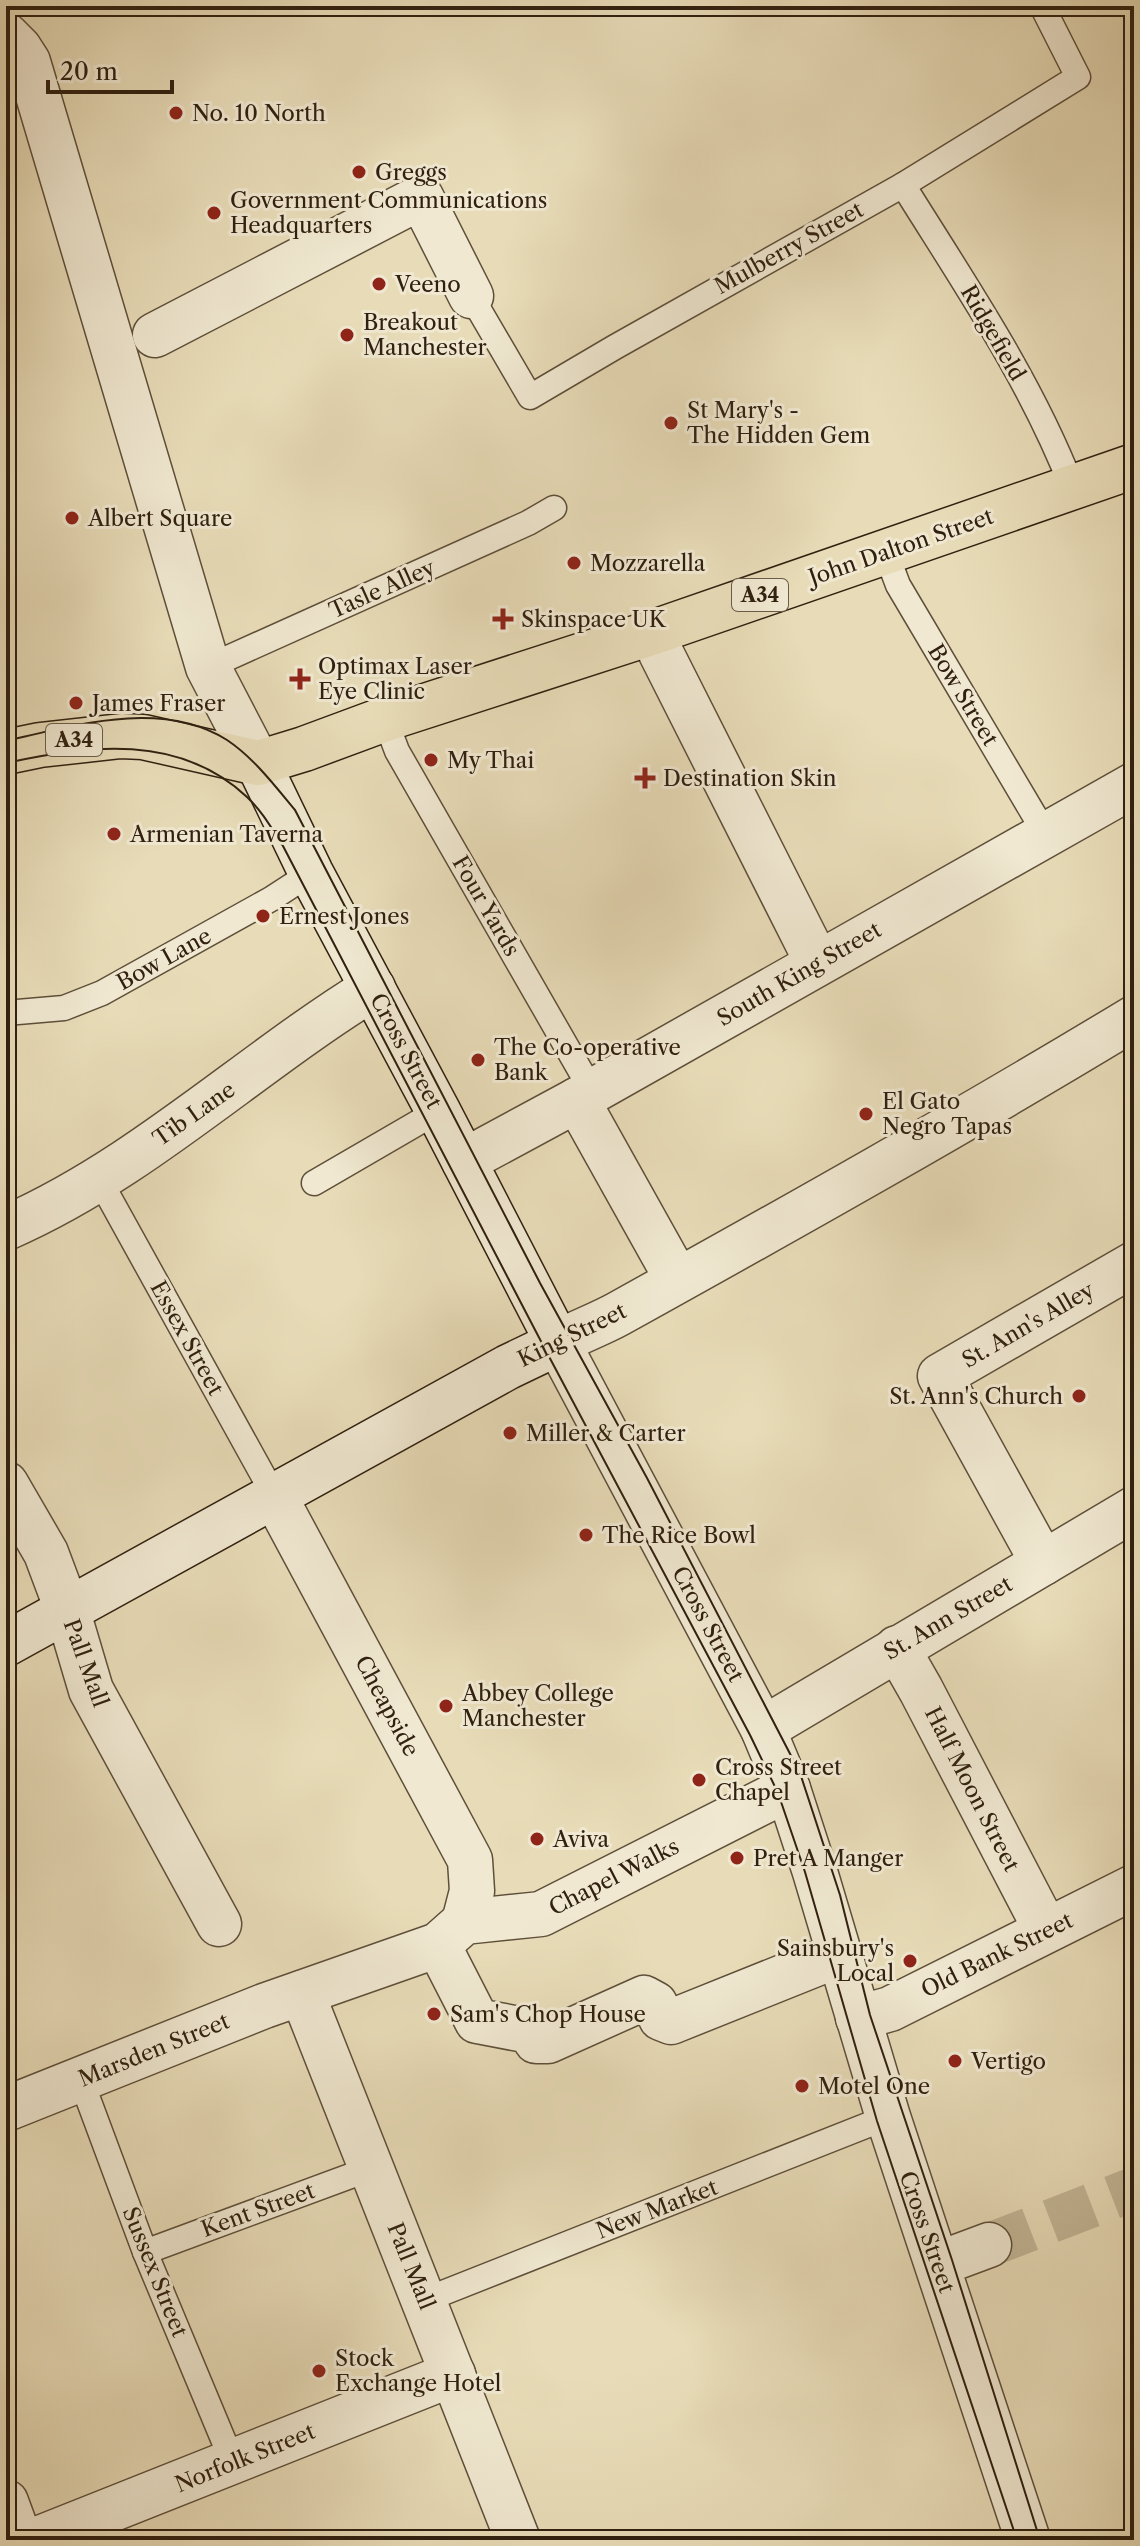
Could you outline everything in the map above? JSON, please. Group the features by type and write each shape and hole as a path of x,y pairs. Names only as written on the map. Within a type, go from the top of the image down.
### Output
{"main road":[{"name":"John Dalton Street","path":"258,763 654,632 1134,466"},
{"name":"A34","path":"6,752 121,736 143,737 258,763"}],"street":[{"path":"6,35 28,62 208,667 258,763"},
{"path":"155,335 421,197 471,296"},
{"path":"654,632 661,653 817,962"},
{"name":"Cross Street","path":"258,763 311,873 763,1729 788,1789 888,2117 1028,2540"},
{"name":"South King Street","path":"464,1161 1134,785"},
{"name":"Tib Lane","path":"6,1228 99,1179 373,988"},
{"name":"King Street","path":"6,1644 508,1367 615,1316 998,1100 1134,1018"},
{"name":"Four Yards","path":"584,1096 677,1279"},
{"name":"St. Ann's Alley","path":"1043,1563 940,1376 1126,1269"},
{"name":"Pall Mall","path":"6,1484 46,1553 67,1609 91,1690 219,1924"},
{"name":"Cheapside","path":"275,1497 470,1860 472,1891 451,1934"},
{"name":"St. Ann Street","path":"763,1729 1134,1509"},
{"name":"Half Moon Street","path":"897,1648 1046,1930"},
{"name":"Chapel Walks","path":"302,1993 451,1934 541,1914 788,1789"},
{"name":"Old Bank Street","path":"858,2018 890,2009 1134,1887"},
{"path":"451,1934 477,2021 530,2031 536,2041 548,2041 644,1998 655,2004 661,2018 671,2022 838,1955"},
{"name":"Pall Mall","path":"302,1993 518,2540"},
{"name":"Marsden Street","path":"6,2109 302,1993"},
{"path":"938,2264 989,2245"},
{"name":"Norfolk Street","path":"35,2540 453,2374"},
{"path":"6,2502 20,2540"}],"lane":[{"name":"Mulberry Street","path":"471,296 530,397 903,185 1078,77 1042,6"},
{"name":"Ridgefield","path":"903,185 1002,342 1057,449 1072,487"},
{"name":"Tasle Alley","path":"208,667 528,523 554,508"},
{"name":"Bow Street","path":"886,553 898,585 1046,835"},
{"name":"Four Yards","path":"385,719 397,751 584,1096"},
{"name":"Bow Lane","path":"6,1013 64,1008 102,993 271,899 311,873"},
{"path":"314,1183 438,1111"},
{"name":"Essex Street","path":"99,1179 275,1497"},
{"name":"Sussex Street","path":"81,2080 145,2252 233,2463"},
{"name":"New Market","path":"425,2300 888,2117"},
{"name":"Kent Street","path":"145,2252 372,2168"}],"tunnel":[{"path":"989,2245 1134,2189"}],"tram line":[{"path":"6,741 118,719 175,721 202,728 237,747 295,810 540,1283 647,1478 800,1773 840,1895 870,2015 952,2260 1040,2540"},
{"path":"6,763 101,749 163,753 221,776 247,797 283,846 778,1793 805,1872 877,2121 1017,2540"}],"place":[{"name":"No. 10 North","path":"176,113"},
{"name":"Greggs","path":"359,172"},
{"name":"Government Communications Headquarters","path":"214,213"},
{"name":"Veeno","path":"379,284"},
{"name":"Breakout Manchester","path":"347,335"},
{"name":"St Mary's - The Hidden Gem","path":"671,423"},
{"name":"Albert Square","path":"72,518"},
{"name":"Mozzarella","path":"574,563"},
{"name":"Skinspace UK","path":"503,619"},
{"name":"Optimax Laser Eye Clinic","path":"300,679"},
{"name":"James Fraser","path":"76,703"},
{"name":"My Thai","path":"431,760"},
{"name":"Destination Skin","path":"645,778"},
{"name":"Armenian Taverna","path":"114,834"},
{"name":"Ernest Jones","path":"263,916"},
{"name":"The Co-operative Bank","path":"478,1060"},
{"name":"El Gato Negro Tapas","path":"866,1114"},
{"name":"St. Ann's Church","path":"1079,1396"},
{"name":"Miller & Carter","path":"510,1433"},
{"name":"The Rice Bowl","path":"586,1535"},
{"name":"Abbey College Manchester","path":"446,1706"},
{"name":"Cross Street Chapel","path":"699,1780"},
{"name":"Aviva","path":"537,1839"},
{"name":"Pret A Manger","path":"737,1858"},
{"name":"Sainsbury's Local","path":"910,1961"},
{"name":"Sam's Chop House","path":"434,2014"},
{"name":"Vertigo","path":"955,2061"},
{"name":"Motel One","path":"802,2086"},
{"name":"Stock Exchange Hotel","path":"319,2371"}]}
